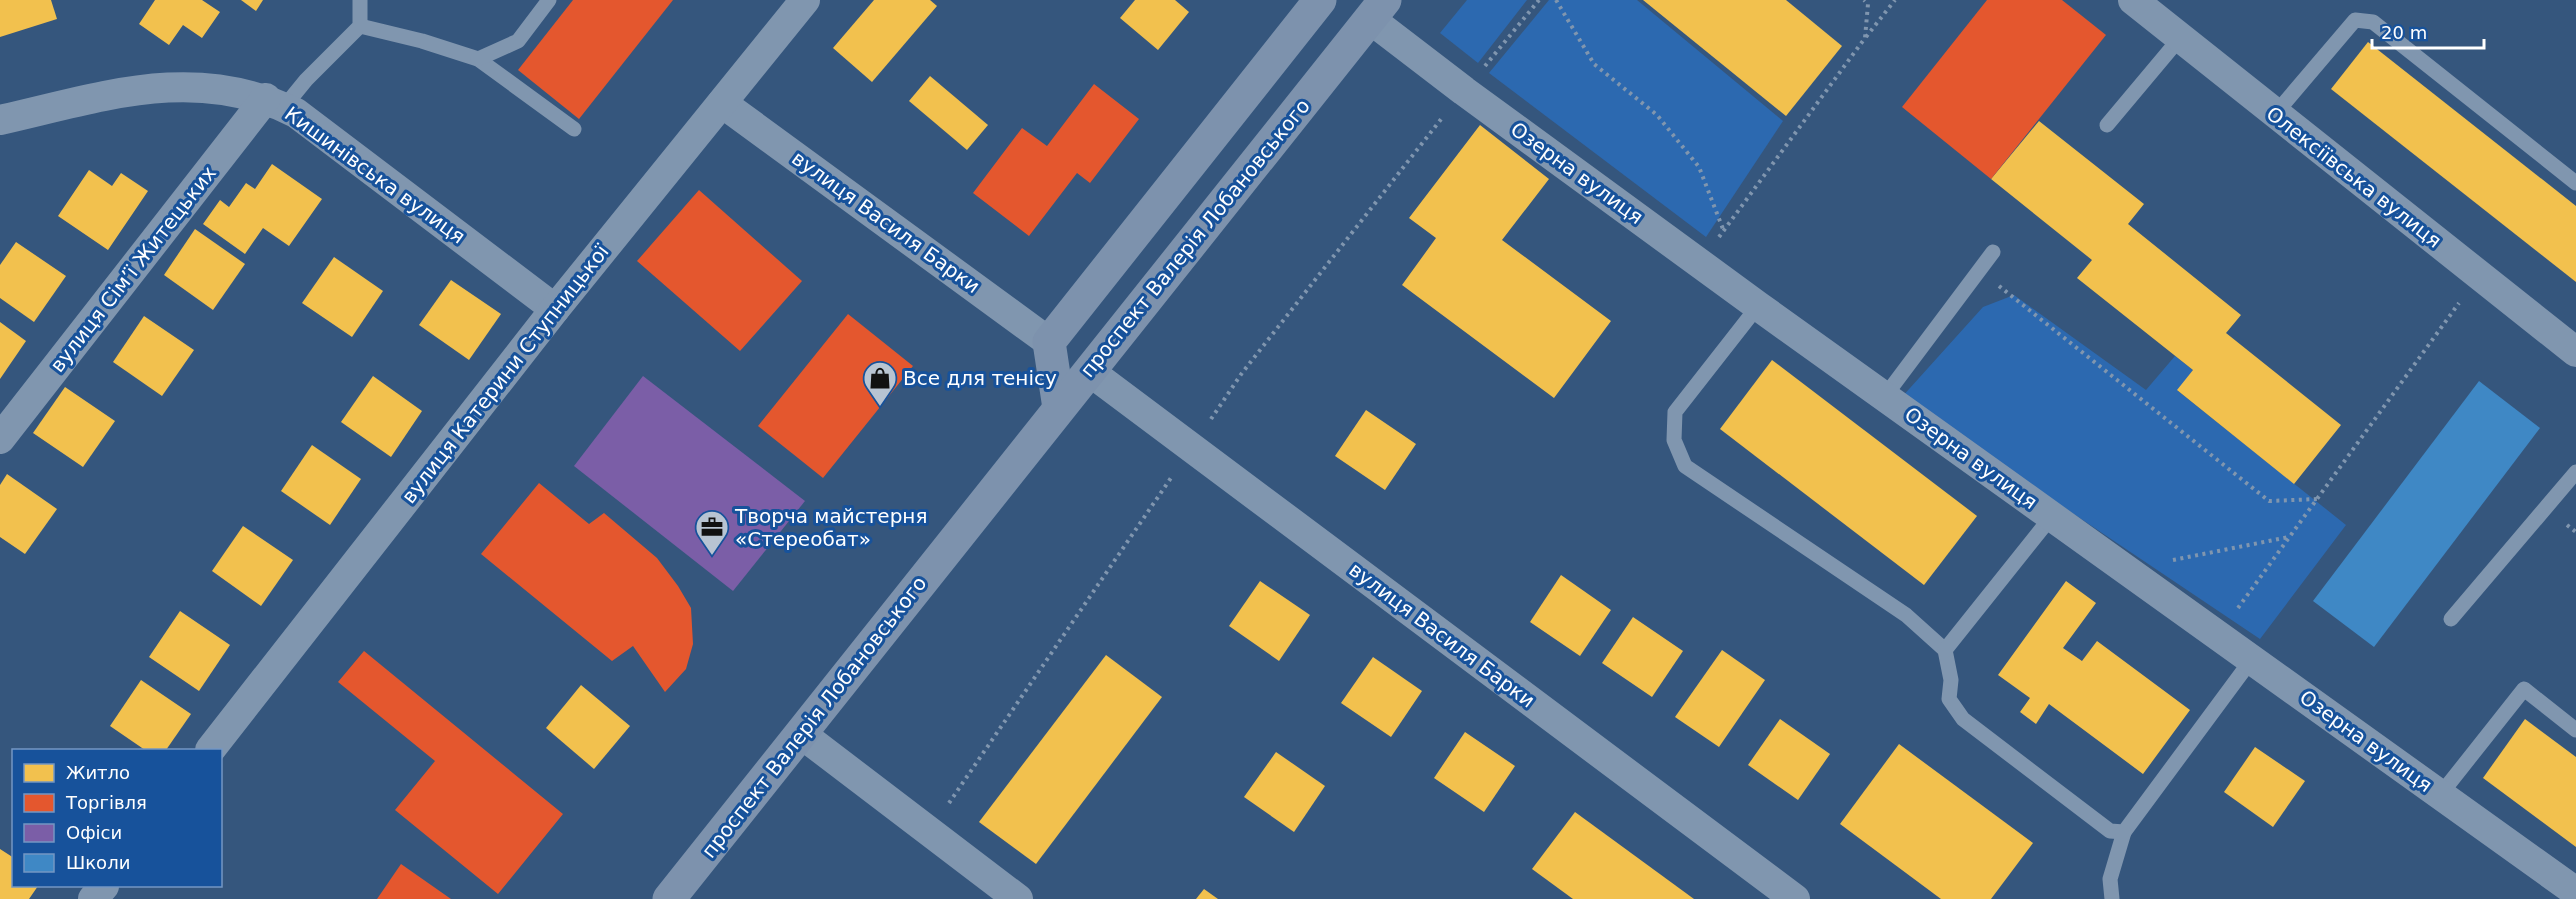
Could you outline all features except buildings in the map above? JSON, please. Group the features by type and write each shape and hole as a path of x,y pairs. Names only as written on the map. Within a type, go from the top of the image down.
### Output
{"main road":[{"path":"1059,408 1049,342 1320,0"},
{"name":"проспект Валерія Лобановського","path":"669,899 1377,9"}],"street":[{"name":"вулиця Катерини Ступницької","path":"211,749 555,309 805,0"},
{"name":"Олексіївська вулиця","path":"2133,0 2576,352"},
{"name":"Озерна вулиця","path":"1377,9 1464,91 1758,306 2576,892"},
{"name":"Кишинівська вулиця","path":"0,120 137,89 203,85 275,102 296,112 555,309"},
{"name":"вулиця Сімʼї Житецьких","path":"0,439 275,102"},
{"name":"вулиця Василя Барки","path":"722,102 1049,342"},
{"name":"вулиця Василя Барки","path":"1089,371 1795,899"},
{"path":"800,734 1018,899"},
{"path":"93,899 102,887"}],"lane":[{"path":"275,102 306,80 360,26 360,0"},
{"path":"478,59 518,41 549,0"},
{"path":"2275,114 2355,20 2373,22 2576,183"},
{"path":"360,26 422,41 478,59 574,129"},
{"path":"2108,125 2180,38"},
{"path":"1885,396 1993,252"},
{"path":"1758,306 1675,412 1674,440 1685,466 1906,615 1946,650 1951,680 1950,699 1963,719 2110,831 2124,832"},
{"path":"2451,619 2576,472"},
{"path":"1946,650 2052,516"},
{"path":"2112,899 2110,879 2124,832 2252,659"},
{"path":"2440,795 2524,689 2576,730"}],"path":[{"path":"1556,0 1594,64 1657,115 1699,167 1724,230"},
{"path":"1864,0 1868,4 1865,38"},
{"path":"1699,262 1894,0"},
{"path":"1979,270 2270,501 2318,499"},
{"path":"2218,635 2479,276"},
{"path":"2126,569 2290,537"}],"shaded area":[{"path":"1467,0 1527,0 1478,63 1440,33"},
{"path":"1549,0 1637,0 1783,121 1706,237 1489,73"},
{"path":"2014,295 2146,390 2175,356 2193,370 2178,391 2346,525 2260,639 1901,398 1983,307"}],"place":[{"name":"Все для тенісу","path":"880,407"},
{"name":"Творча майстерня «Стереобат»","path":"712,556"}]}
